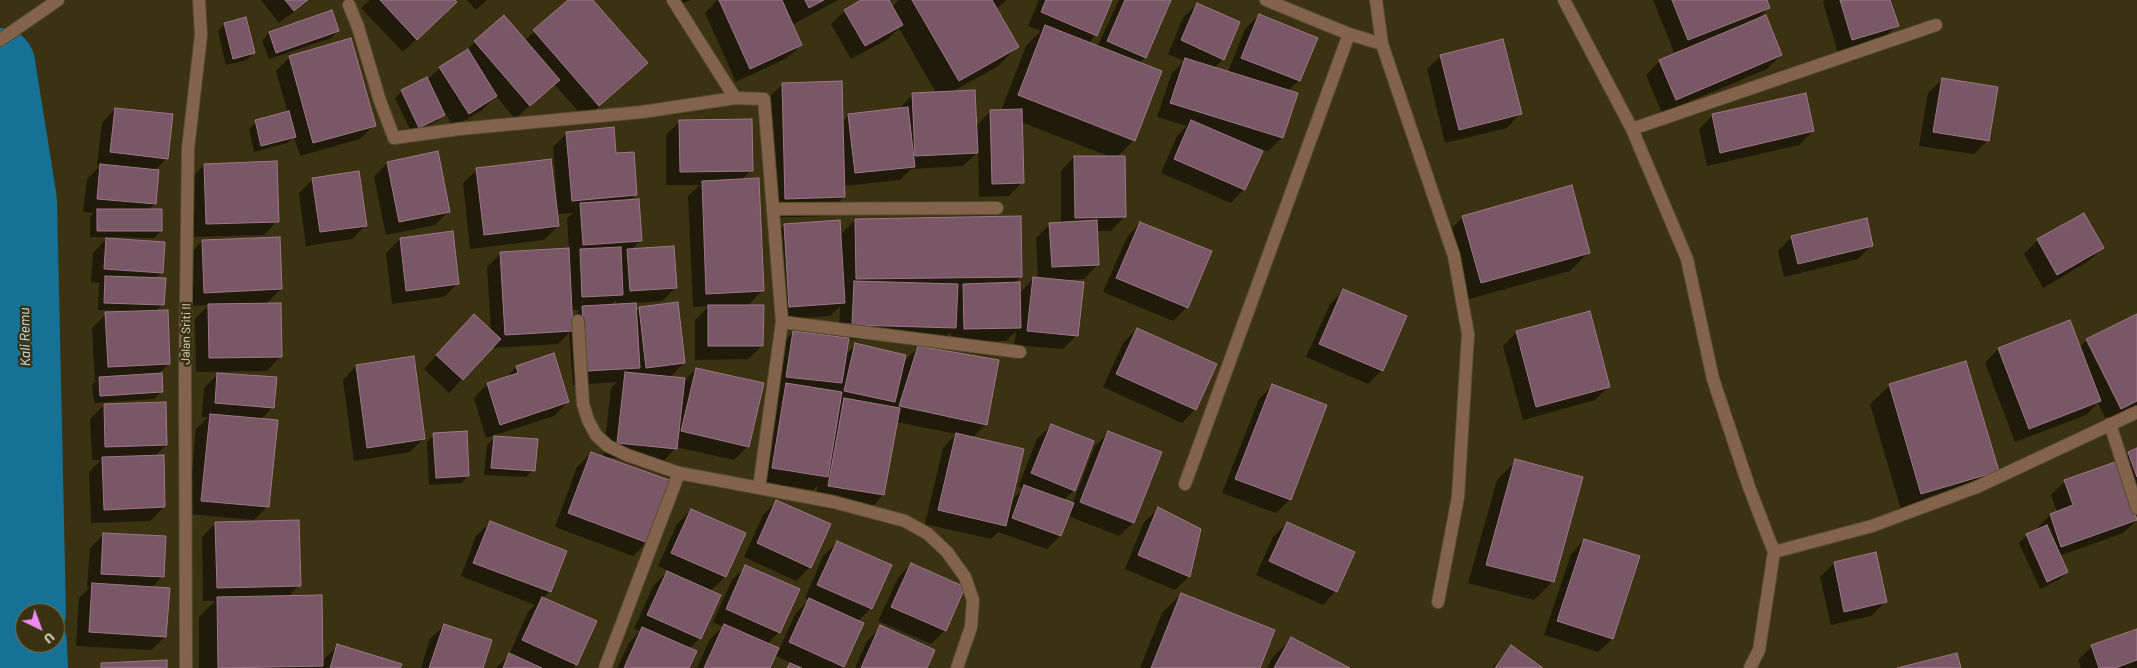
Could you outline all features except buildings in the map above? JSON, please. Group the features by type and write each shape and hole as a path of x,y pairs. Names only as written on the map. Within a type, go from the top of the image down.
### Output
{"street":[{"path":"0,40 58,0"},
{"name":"Jalan Sriti II","path":"186,668 185,375 188,159 201,35 199,0"},
{"path":"674,0 735,98"},
{"path":"1266,0 1349,34 1382,44"},
{"path":"1376,0 1382,44 1454,256 1468,334 1458,497 1438,602"},
{"path":"1564,0 1632,129 1687,259 1713,379 1749,487 1774,552 1759,650 1750,668"},
{"path":"349,5 394,138 642,112 735,98 764,99 782,322 758,488"},
{"path":"1632,129 1936,25"},
{"path":"1185,484 1349,34"},
{"path":"773,209 997,208"},
{"path":"578,321 583,404 588,420 596,435 608,446 679,473 834,502 905,521 928,534 947,552 964,577 973,600 971,628 957,668"},
{"path":"782,322 1020,352"},
{"path":"1774,552 1872,526 1977,487 2137,412"},
{"path":"2110,424 2137,508"},
{"path":"605,668 679,473"}],"waterway":[{"name":"Kali Remu","path":"0,63 22,201 31,603"},
{"name":"Kali Remu","path":"32,653 33,668"}]}
